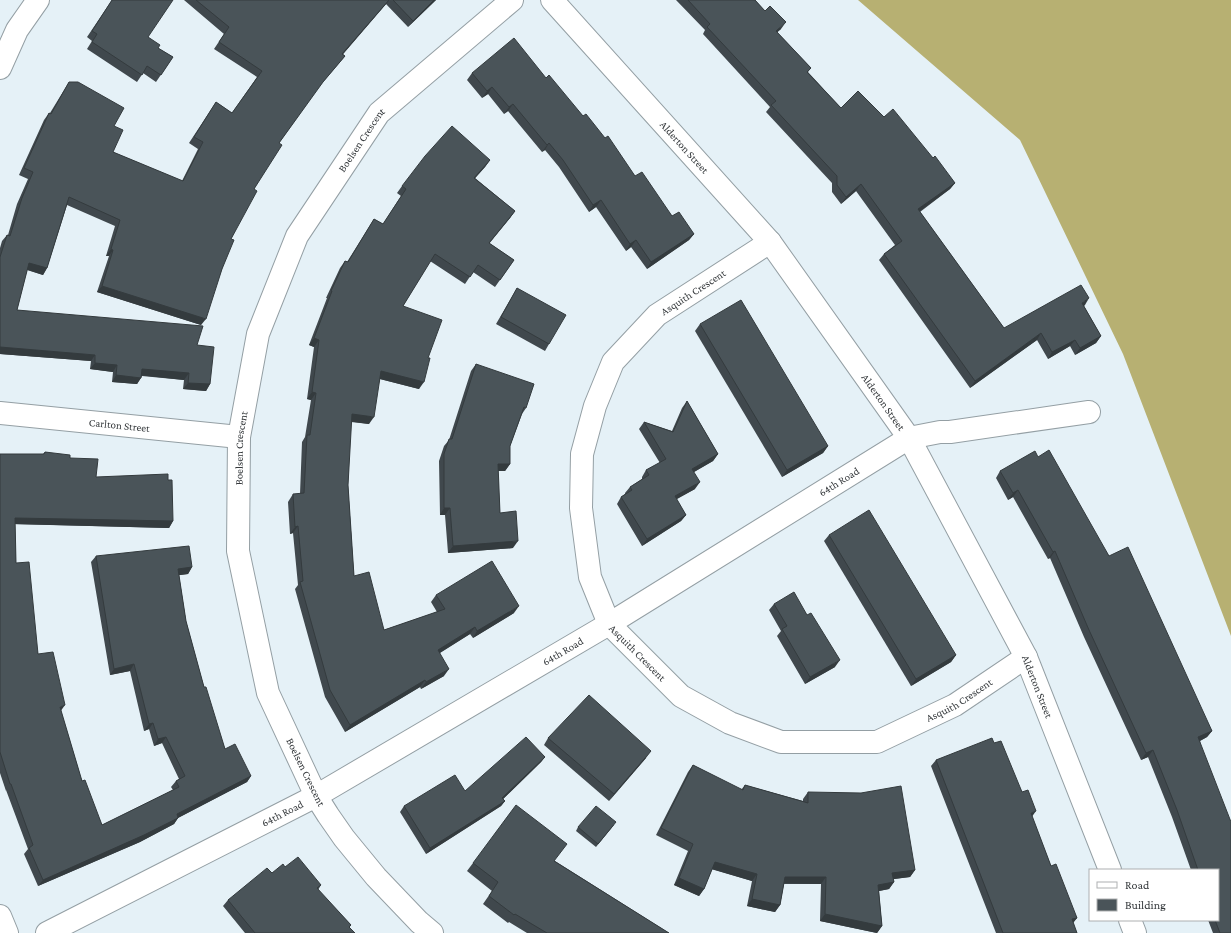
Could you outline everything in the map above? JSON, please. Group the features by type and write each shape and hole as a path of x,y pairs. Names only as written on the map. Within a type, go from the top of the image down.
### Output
{"street":[{"path":"0,68 17,30 38,0"},
{"name":"Boelsen Crescent","path":"432,933 419,922 376,877 344,838 316,796 268,693 238,550 239,437 258,334 297,236 379,113 512,0"},
{"name":"Alderton Street","path":"552,0 770,242 909,438 1026,657 1110,869"},
{"name":"Asquith Crescent","path":"770,242 657,315 613,362 595,406 582,454 581,508 590,577 609,624 681,696 730,723 781,742 878,742 955,705 1026,657"},
{"name":"64th Road","path":"47,933 316,796 609,624 909,438 940,432 950,432 1089,412"},
{"name":"Carlton Street","path":"0,414 239,437"},
{"path":"0,916 7,933"},
{"path":"1130,921 1135,933"}],"shaded area":[{"path":"858,0 1231,0 1231,636 1123,354 1020,140"}],"building":[{"path":"112,0 173,0 148,37 160,45 158,48 173,57 161,75 147,66 142,75 92,42 97,34 92,31"},
{"path":"196,0 389,0 342,54 345,56 323,82 279,143 282,145 254,189 257,191 231,239 234,240 222,269 206,319 102,286 120,220 69,197 47,268 29,263 17,310 203,326 197,345 214,347 210,384 188,383 189,373 142,369 141,378 116,375 117,365 95,363 95,355 0,347 0,257 7,235 10,236 22,198 33,172 24,168 49,113 51,114 69,82 78,82 124,108 114,126 123,130 113,152 183,181 203,142 194,137 216,102 232,113 262,71 219,42 229,27"},
{"path":"393,0 434,0 413,21"},
{"path":"688,0 755,0 765,11 770,6 786,22 776,31 811,68 807,72 841,108 858,91 884,117 893,109 933,158 935,156 955,183 918,209 1004,328 1081,285 1089,298 1082,303 1101,336 1080,348 1075,340 1052,352 1041,333 975,381 884,254 902,241 861,184 846,197 837,185 837,176 771,105 776,101 707,27 710,24"},
{"path":"514,38 546,78 549,75 583,116 586,114 605,138 608,136 635,176 642,172 672,216 679,212 694,234 651,262 636,240 630,244 601,200 593,205 563,160 549,143 547,145 513,104 509,107 492,87 487,91 472,73"},
{"path":"452,126 490,160 474,178 515,211 489,243 514,260 500,280 478,265 470,277 435,254 403,306 442,320 428,358 430,358 424,382 381,371 374,417 352,414 348,485 354,576 369,572 384,630 445,609 436,595 492,561 519,606 477,631 475,627 438,650 449,669 426,682 425,680 350,725 330,690 300,582 303,581 298,526 295,527 293,494 304,493 307,435 310,435 316,393 312,392 319,340 314,338 331,291 345,261 348,262 374,219 383,224 406,189 402,186 425,156"},
{"path":"517,288 566,315 549,344 501,317"},
{"path":"741,300 828,446 787,470 700,324"},
{"path":"476,364 534,384 526,408 524,407 510,446 510,464 498,464 500,513 516,511 518,541 453,546 450,508 444,508 444,454 449,439 452,439"},
{"path":"687,401 718,454 692,469 700,482 675,496 686,515 647,539 621,497 632,490 630,487 649,475 646,470 666,459 644,422 673,432"},
{"path":"1049,450 1109,556 1128,547 1212,731 1198,737 1231,822 1231,933 1220,933 1215,921 1219,921 1219,869 1198,869 1177,810 1153,750 1146,753 1089,630 1055,551 1053,552 1018,490 1013,493 1000,471 1035,451 1038,457"},
{"path":"45,452 70,455 70,458 98,459 96,477 168,474 168,480 172,480 173,521 15,518 16,563 29,562 38,654 53,652 65,705 60,707 82,781 85,780 102,825 179,787 176,781 185,776 166,737 158,739 153,723 149,724 134,664 114,669 96,556 189,546 192,567 178,569 186,621 204,687 206,687 225,749 235,744 251,776 177,814 178,818 144,835 43,880 29,848 33,845 10,784 0,752 0,454 44,454"},
{"path":"869,510 956,655 916,679 829,535"},
{"path":"794,592 807,615 811,613 840,660 810,677 782,629 787,626 774,604"},
{"path":"589,695 651,751 614,794 548,738"},
{"path":"526,737 545,757 502,798 505,801 430,848 404,806 455,775 465,791"},
{"path":"992,738 994,743 1001,741 1022,792 1028,790 1036,811 1031,813 1051,866 1056,864 1077,918 1072,919 1077,933 1003,933 936,760"},
{"path":"693,765 743,790 745,785 808,803 808,792 861,793 901,786 915,870 892,873 894,882 878,885 882,926 825,914 826,877 785,877 780,905 752,899 757,874 715,862 704,889 679,878 693,844 661,828"},
{"path":"516,805 567,844 554,861 669,933 547,933 515,914 514,915 489,896 498,882 473,863"},
{"path":"596,806 616,822 598,844 578,827"},
{"path":"298,857 321,885 317,888 351,925 349,927 355,933 255,933 228,900 267,868 272,873 283,864 285,867"}]}
